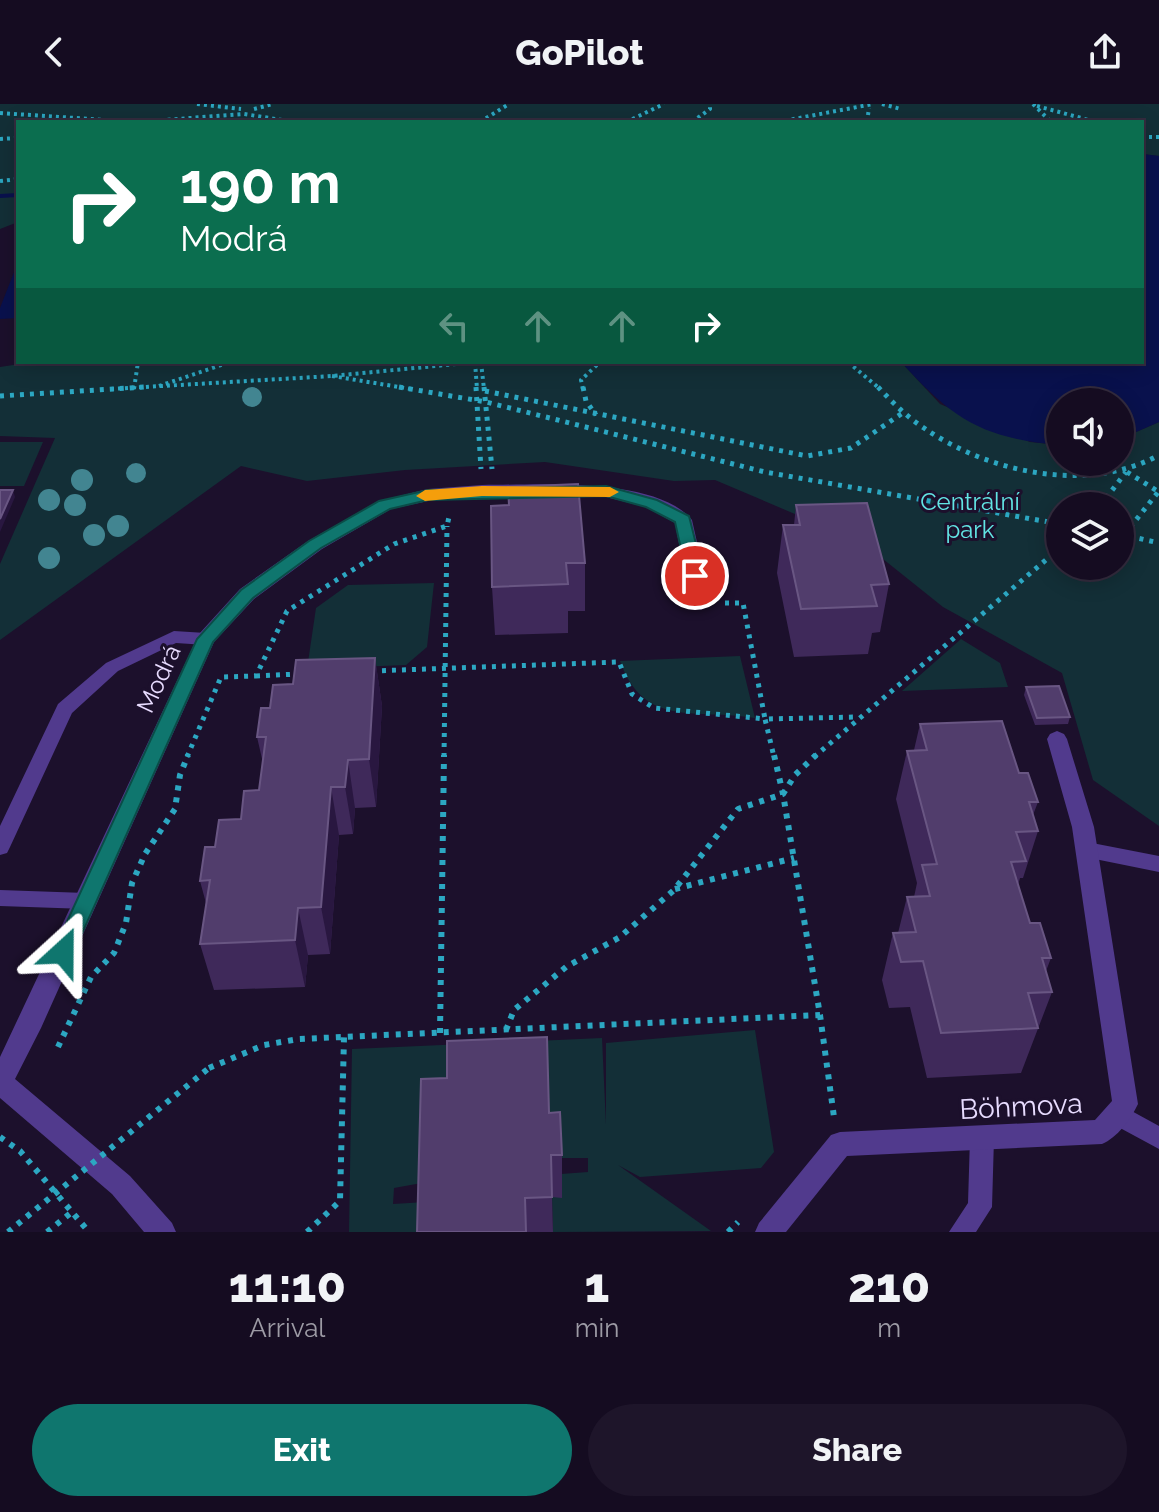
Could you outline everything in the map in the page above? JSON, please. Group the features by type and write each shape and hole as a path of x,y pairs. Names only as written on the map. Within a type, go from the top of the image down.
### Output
{"street":[{"name":"Modrá","path":"0,1082 29,1028 206,639 247,594 315,545 385,505 428,495 482,491 606,491 652,503 683,520 701,604"},
{"name":"Böhmova","path":"769,1232 840,1144 1102,1132 1125,1104 1087,850 1057,739"},
{"path":"0,1082 121,1185 162,1232"}],"lane":[{"path":"0,847 65,709 112,667 174,637 206,639"},
{"path":"1087,850 1159,864"},
{"path":"0,898 86,901"},
{"path":"1117,1114 1159,1138"},
{"path":"961,1232 980,1207 982,1138"}],"path":[{"path":"197,104 285,116 292,120"},
{"path":"172,120 273,104"},
{"path":"496,104 501,108"},
{"path":"483,120 509,104"},
{"path":"630,120 664,104"},
{"path":"695,120 710,109 710,104"},
{"path":"882,104 901,109"},
{"path":"1035,105 1049,120"},
{"path":"1035,105 1089,120"},
{"path":"790,120 871,106"},
{"path":"0,113 121,120"},
{"path":"134,390 138,364"},
{"path":"150,389 224,364"},
{"path":"0,396 150,389 456,364"},
{"path":"477,364 480,450"},
{"path":"440,1033 447,526 449,514 488,512 482,491 492,473 485,391 478,364"},
{"path":"597,416 586,401 581,380 598,364"},
{"path":"850,364 904,412 945,441 997,462 1046,470"},
{"path":"332,376 486,402 765,472 1046,522"},
{"path":"485,391 788,455 820,458 846,454 878,434 904,412"},
{"path":"1134,467 1159,455"},
{"path":"1134,476 1159,491 1134,521"},
{"path":"256,676 287,611 394,544 447,526"},
{"path":"1134,538 1159,543"},
{"path":"506,1030 514,1010 566,967 620,937 674,890 738,809 783,794 795,775 859,717 1046,560"},
{"path":"701,604 743,603 783,794 820,1015 835,1128"},
{"path":"366,671 619,662 628,689 651,708 679,714 718,713 765,719 859,717"},
{"path":"58,1047 91,977 114,953 126,923 132,883 145,854 175,809 180,775 221,677 303,674"},
{"path":"674,890 794,858"},
{"path":"8,1232 209,1068 264,1045 344,1037 820,1015"},
{"path":"307,1232 340,1201 344,1037"},
{"path":"0,1137 20,1151 89,1232"},
{"path":"728,1232 749,1211"},
{"path":"47,1232 72,1212"}],"green space":[{"path":"0,104 1159,104 1159,156 1144,154 1144,120 16,120 16,223 0,229"},
{"name":"Centrální park","path":"20,364 903,364 940,404 1030,442 1046,444 1046,476 1134,476 1134,433 1159,422 1159,826 1093,780 1062,673 943,607 863,543 715,480 674,481 545,462 405,470 307,481 241,466 0,640 0,564 55,438 0,436 0,367"},
{"path":"0,442 43,442 24,486 0,486"},
{"path":"434,583 427,647 406,665 307,669 316,608 348,585"},
{"path":"961,639 1000,663 1008,687 902,691"},
{"path":"740,656 755,718 693,714 658,706 643,697 630,683 620,661"},
{"path":"755,1030 774,1152 761,1168 640,1177 618,1165 711,1231 553,1232 552,1197 561,1174 588,1172 588,1158 560,1158 394,1188 393,1204 426,1202 425,1232 349,1232 352,1049 602,1038 606,1125 606,1043"}],"shaded area":[{"path":"1144,154 1159,156 1159,422 1134,433 1134,388 1046,388 1046,443 989,431 970,422 937,398 903,364 1144,364"},
{"path":"16,267 16,318 0,319 0,308"}],"building":[{"path":"578,484 585,563 566,563 568,584 492,587 491,506 509,505 508,487"},
{"path":"0,490 13,490 0,519"},
{"path":"867,503 889,584 871,585 877,606 801,609 783,525 800,525 796,505"},
{"path":"375,658 369,759 348,760 345,787 331,787 321,907 298,908 295,940 200,944 210,880 200,881 205,847 215,847 219,820 241,819 244,791 259,790 266,737 257,737 261,708 270,708 273,685 293,684 296,660"},
{"path":"1059,686 1070,717 1037,718 1026,687"},
{"path":"1002,721 1019,773 1028,773 1038,802 1029,802 1038,831 1016,832 1026,861 1011,862 1030,923 1040,923 1051,958 1042,958 1052,992 1028,993 1038,1028 941,1033 923,961 901,962 893,933 916,932 907,897 930,896 922,865 937,864 907,751 927,750 920,724"},
{"path":"547,1037 549,1113 560,1112 562,1155 551,1155 552,1197 525,1198 526,1232 417,1232 421,1079 447,1078 447,1041"}],"waterway":[{"path":"0,196 16,195"}],"slow traffic":[{"path":"425,496 482,491 610,492"}],"route":[{"path":"63,952 206,639 247,594 315,545 385,505 428,495 482,491 606,491 652,503 683,520 695,576"}]}
